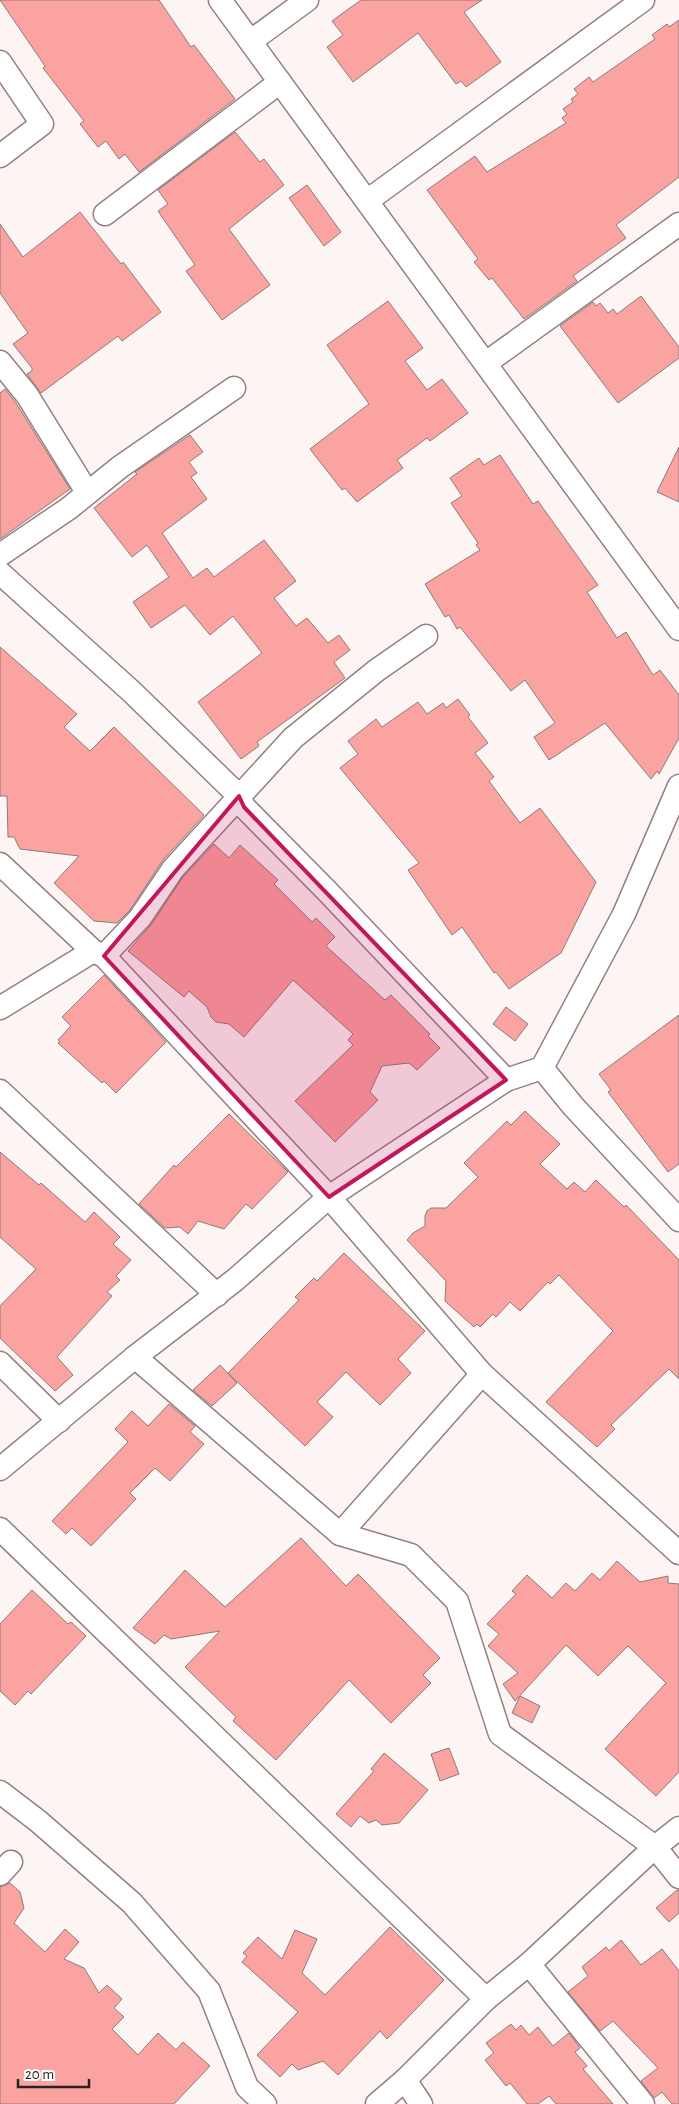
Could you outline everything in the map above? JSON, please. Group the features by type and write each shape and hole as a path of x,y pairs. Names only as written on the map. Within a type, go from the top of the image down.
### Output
{"street":[{"path":"220,0 679,629"},
{"path":"251,41 307,0"},
{"path":"367,201 643,0"},
{"path":"0,62 42,124 0,156"},
{"path":"106,214 280,82"},
{"path":"486,363 679,224"},
{"path":"0,362 27,395 87,492"},
{"path":"0,555 68,509 87,492 150,445 234,388"},
{"path":"2,579 132,692 239,796 244,807 506,1080"},
{"path":"0,1008 98,953 140,918 173,869 292,738 377,670 426,636"},
{"path":"0,1469 135,1357 217,1295 330,1197 506,1080 542,1068 624,914 679,786"},
{"path":"0,864 98,953 330,1197 482,1374 679,1553"},
{"path":"542,1068 573,1106 679,1220"},
{"path":"0,1091 217,1295"},
{"path":"135,1357 340,1534 410,1555 457,1601 500,1734 655,1846 679,1877"},
{"path":"0,1363 59,1421"},
{"path":"340,1534 482,1374"},
{"path":"0,1529 486,1999"},
{"path":"0,1792 38,1821 132,1903 209,1992 248,2087 265,2104"},
{"path":"378,2104 405,2080 486,1999 529,1964 655,1846 679,1828"},
{"path":"529,1964 643,2104"},
{"path":"405,2080 421,2104"}],"highlighted area":[{"path":"239,796 244,807 506,1080 329,1197 104,956"}],"building":[{"path":"0,0 159,0 191,47 194,45 235,99 139,172 125,154 119,159 106,141 98,147 80,124 84,121 43,68 45,66"},
{"path":"361,0 482,0 464,12 501,62 466,87 461,81 456,84 418,33 353,82 327,47 343,35 332,21"},
{"path":"679,20 679,177 616,225 626,238 573,276 577,281 524,319 492,278 489,280 474,262 478,259 427,190 475,156 487,172 566,123 562,118 567,114 563,109 573,102 571,99 578,94 574,89 589,77 593,82 655,39 652,35 667,24 669,27"},
{"path":"235,132 260,162 264,159 284,185 229,229 270,285 222,320 186,271 195,265 158,211 168,204 158,190"},
{"path":"307,185 341,232 324,246 289,198"},
{"path":"80,212 121,264 123,262 161,312 122,341 118,336 41,393 27,374 32,371 32,368 13,344 28,333 0,293 0,224 23,257"},
{"path":"641,296 679,347 679,358 618,403 560,326 593,302 596,306 600,303 608,313 613,309 617,314"},
{"path":"388,301 423,348 405,361 427,390 442,379 468,413 430,441 427,438 397,460 403,468 357,502 345,488 342,490 310,449 369,404 327,345"},
{"path":"5,389 16,403 70,489 0,539 0,393"},
{"path":"190,435 203,452 189,462 197,473 191,477 207,499 162,533 193,578 207,568 214,577 264,540 296,581 274,598 296,626 307,618 328,643 339,635 350,650 334,662 345,678 257,742 259,746 241,759 198,702 262,653 233,616 210,635 185,605 151,628 133,602 169,577 147,545 132,557 94,508 137,474 135,472"},
{"path":"679,447 679,502 657,492"},
{"path":"500,455 533,504 538,501 598,585 587,592 617,638 626,632 653,675 660,670 679,695 679,738 659,774 657,771 651,779 605,723 549,760 534,737 555,723 525,680 511,691 460,627 457,629 449,615 445,617 425,584 480,550 476,545 478,543 451,503 462,496 450,478 479,458 484,465"},
{"path":"0,647 77,714 64,727 90,751 114,727 204,815 163,860 130,910 117,923 94,921 54,883 79,856 20,849 14,837 8,837 7,796 0,796"},
{"path":"458,699 470,715 468,717 488,743 475,753 494,777 489,781 520,823 540,808 596,882 561,953 509,989 496,972 494,973 462,927 452,935 408,870 419,863 340,768 358,754 348,741 376,719 382,727 418,702 427,714 443,703 446,708"},
{"path":"214,844 229,858 240,845 278,880 274,884 312,922 316,918 335,937 326,946 385,1000 391,995 430,1034 428,1036 440,1048 417,1070 409,1063 382,1066 370,1092 378,1100 335,1142 295,1101 353,1045 348,1040 353,1034 293,980 244,1037 229,1024 216,1022 211,1017 207,1007 189,991 184,997 128,951 151,925 183,877"},
{"path":"104,975 166,1042 116,1093 104,1081 102,1083 58,1043 60,1042 58,1040 71,1026 62,1017"},
{"path":"506,1007 528,1024 515,1041 493,1024"},
{"path":"679,1015 679,1164 668,1172 608,1092 611,1090 599,1074"},
{"path":"525,1111 560,1144 540,1164 567,1189 574,1182 585,1192 596,1180 624,1207 626,1205 679,1260 679,1379 669,1369 611,1425 615,1429 597,1447 546,1402 613,1331 559,1275 550,1284 548,1282 520,1311 510,1302 496,1317 493,1314 480,1327 477,1324 474,1327 445,1301 446,1281 407,1240 413,1233 425,1226 427,1211 431,1208 446,1208 478,1177 464,1163 507,1121 511,1125"},
{"path":"229,1114 288,1172 252,1209 246,1204 224,1229 198,1221 188,1234 180,1227 165,1228 139,1204 174,1165 176,1167"},
{"path":"0,1152 39,1185 41,1183 85,1222 94,1212 120,1237 113,1244 131,1260 116,1276 120,1280 107,1292 112,1296 57,1357 73,1375 55,1391 0,1338 0,1306 36,1269 0,1237"},
{"path":"344,1253 425,1331 398,1359 411,1373 380,1405 346,1372 317,1402 333,1417 305,1446 228,1373 299,1300 295,1297 314,1278 317,1281"},
{"path":"220,1365 237,1383 212,1406 193,1390"},
{"path":"169,1404 195,1426 190,1432 204,1444 170,1481 155,1468 130,1493 136,1499 91,1546 72,1528 66,1534 52,1521 128,1442 115,1429 132,1411 148,1426"},
{"path":"301,1538 346,1586 358,1574 440,1658 423,1675 431,1683 391,1723 349,1680 276,1760 233,1721 236,1717 185,1667 220,1631 171,1639 164,1635 155,1644 133,1628 185,1570 225,1607"},
{"path":"617,1561 640,1582 668,1576 668,1583 679,1584 679,1772 656,1796 605,1749 666,1683 628,1646 598,1676 566,1645 515,1701 503,1684 518,1673 488,1646 499,1634 487,1624 516,1594 512,1591 527,1575 552,1598 566,1583 575,1591 592,1573 600,1580"},
{"path":"32,1590 68,1624 71,1622 86,1636 31,1694 28,1691 15,1705 0,1691 0,1624"},
{"path":"520,1696 540,1706 532,1723 512,1713"},
{"path":"449,1748 459,1774 440,1781 431,1754"},
{"path":"384,1753 428,1790 399,1823 382,1825 376,1820 369,1823 360,1816 351,1827 336,1814 374,1771 371,1769"},
{"path":"10,1883 20,1892 24,1908 14,1923 45,1952 65,1929 79,1942 64,1959 84,1968 99,1993 107,1985 122,1999 114,2008 124,2017 112,2029 138,2055 158,2033 176,2050 183,2042 210,2066 174,2104 0,2104 0,1887"},
{"path":"679,1890 679,1913 669,1922 656,1908"},
{"path":"390,1927 444,1980 387,2039 380,2031 338,2075 323,2061 298,2070 292,2064 280,2077 257,2055 298,2012 242,1962 247,1956 243,1953 258,1937 282,1959 295,1930 317,1939 302,1973 325,1995"},
{"path":"621,1940 641,1965 662,1949 679,1971 679,2104 672,2104 662,2092 654,2098 641,2081 658,2068 613,2021 600,2031 568,1992 588,1976 582,1967 606,1947 609,1951"},
{"path":"511,2024 516,2030 521,2025 529,2035 538,2027 553,2046 569,2033 580,2048 575,2052 587,2066 583,2069 613,2104 556,2104 549,2096 538,2104 527,2104 510,2083 506,2086 485,2060 494,2053 486,2043"}]}
